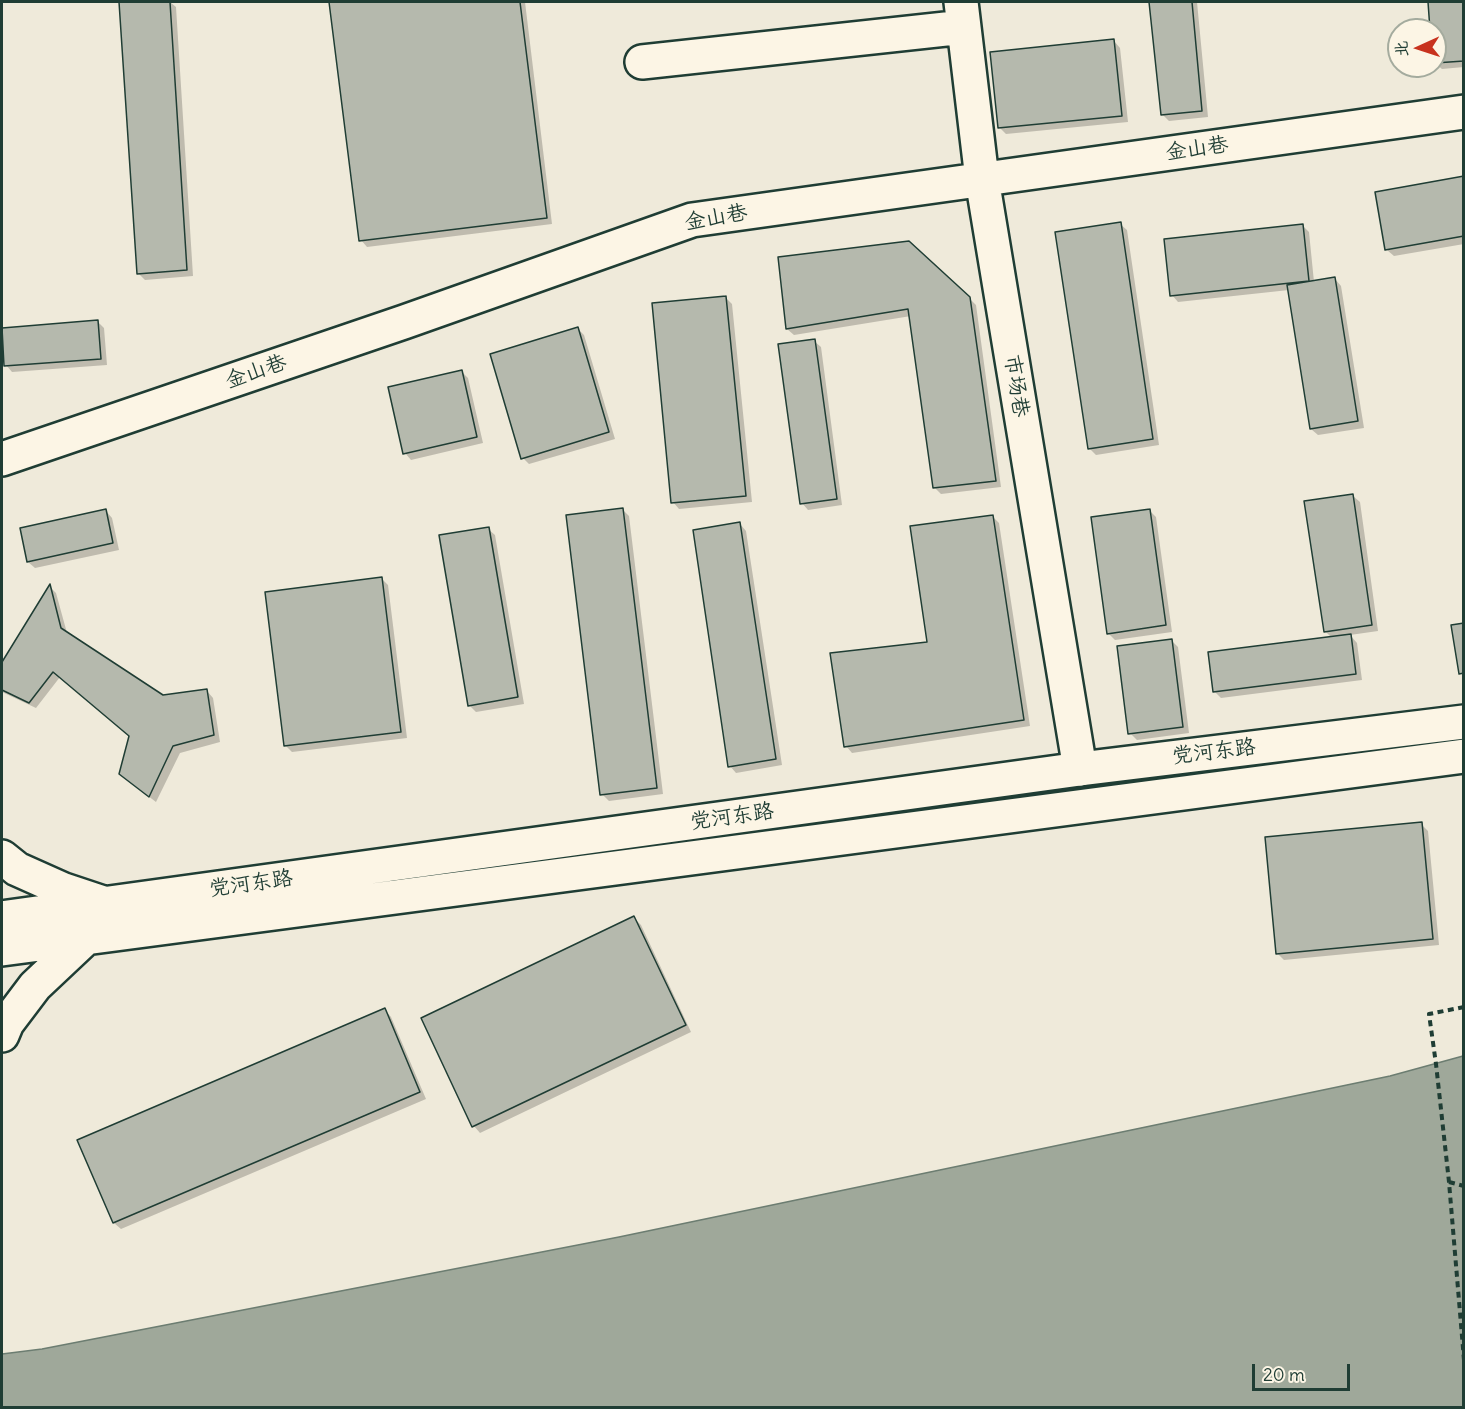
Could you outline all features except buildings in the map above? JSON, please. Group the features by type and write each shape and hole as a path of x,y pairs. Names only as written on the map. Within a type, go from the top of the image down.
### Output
{"main road":[{"path":"642,62 963,14"},
{"name":"市场巷","path":"963,14 982,179 1080,769"},
{"name":"金山巷","path":"2,459 404,322 692,220 1464,112"},
{"name":"党河东路","path":"2,918 1080,769 1464,722"},
{"path":"2,949 1464,756"},
{"path":"2,856 17,869 64,890 107,904"},
{"path":"2,1035 7,1023 35,986 87,938"}],"path":[{"path":"1464,1007 1429,1014 1449,1182 1464,1360"},
{"path":"1449,1182 1464,1186"}],"shaded area":[{"path":"1463,1056 1463,1407 2,1407 2,1354 42,1349 619,1237 1390,1076"}]}
